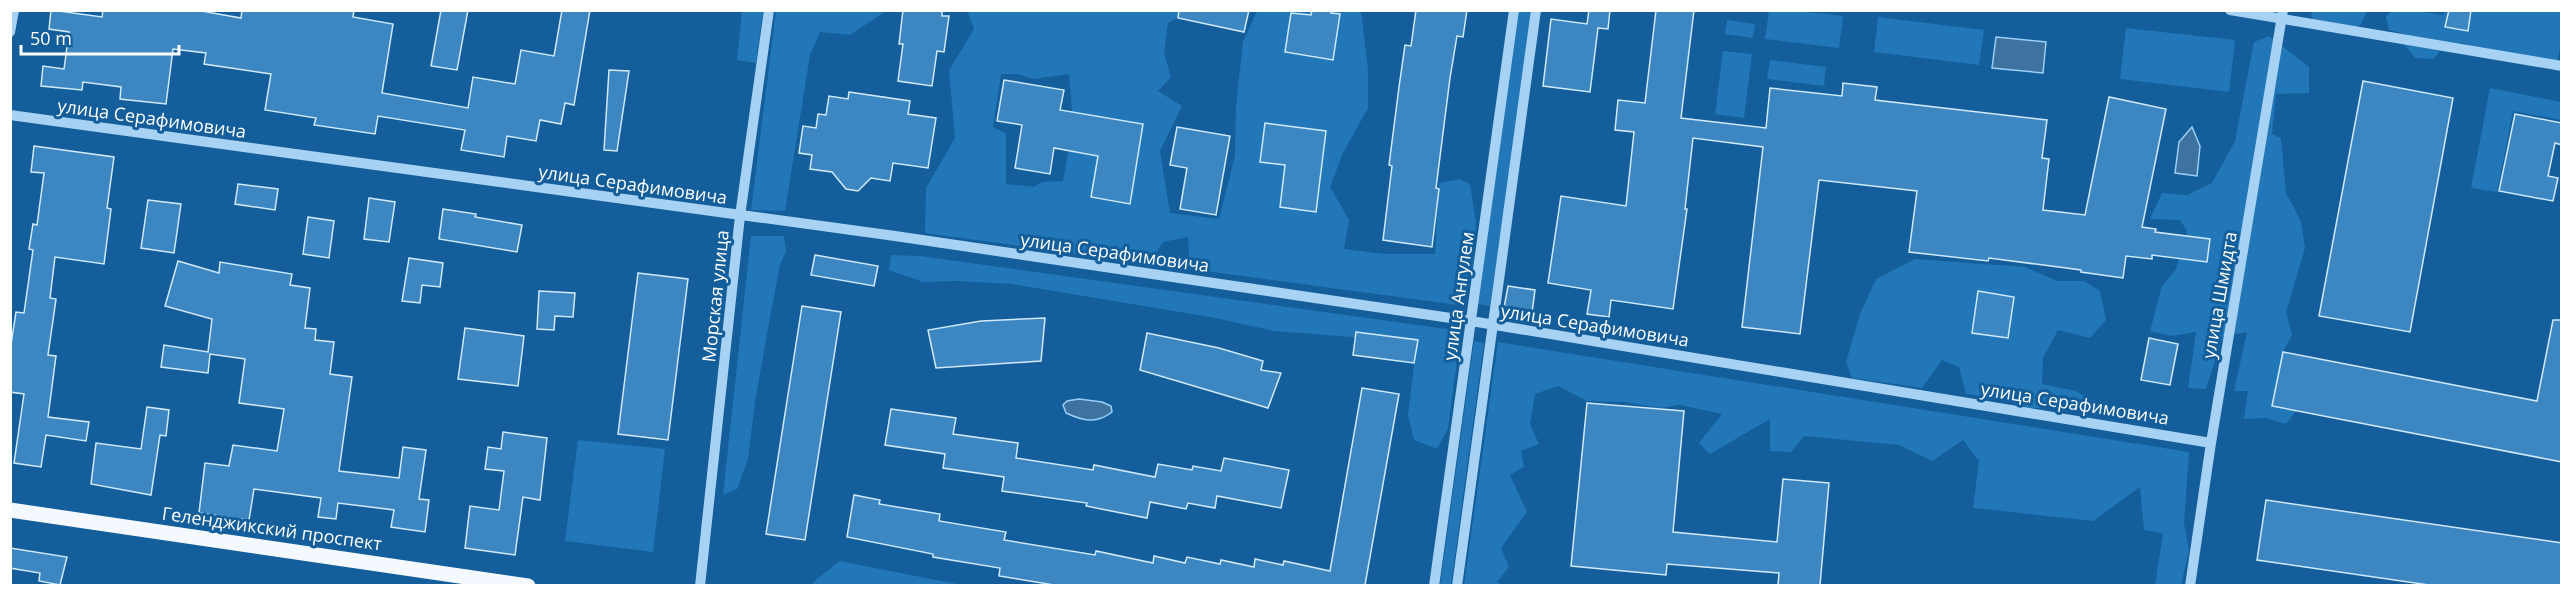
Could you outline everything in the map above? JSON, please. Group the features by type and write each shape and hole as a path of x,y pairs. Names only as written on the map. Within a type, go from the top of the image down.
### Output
{"main road":[{"name":"Геленджикский проспект","path":"10,510 528,585"}],"street":[{"path":"10,32 14,10"},
{"name":"Морская улица","path":"700,585 740,216 769,10"},
{"name":"улица Ангулем","path":"1434,585 1514,10"},
{"name":"улица Ангулем","path":"1457,585 1536,10"},
{"path":"2230,10 2283,14 2562,66"},
{"name":"улица Шмидта","path":"2190,585 2211,442 2283,14"},
{"name":"улица Серафимовича","path":"10,115 896,236 1472,321 2211,442"}],"shaded area":[{"path":"967,10 1185,11 1184,14 1168,23 1164,53 1171,77 1158,91 1182,106 1160,151 1170,213 1219,219 1235,156 1236,106 1243,42 1257,11 1361,11 1368,69 1368,108 1343,153 1330,187 1349,220 1344,249 1384,254 1435,254 1439,183 1460,179 1470,184 1476,223 1471,280 1460,283 1458,305 1190,269 1188,237 1163,242 1149,264 925,233 926,188 955,138 949,70 974,29","holes":["1001,74 1017,74 1034,79 1069,74 1073,124 1063,181 1042,182 1034,187 1006,184 1006,133 993,127"]},
{"path":"2392,10 2444,15 2445,10 2561,11 2561,43 2557,63 2484,50 2462,43 2444,45 2434,59 2415,58 2404,44 2408,35 2389,30 2386,17"},
{"path":"742,11 763,11 756,63 737,60"},
{"path":"776,11 886,11 850,35 820,32 810,55 785,211 751,210"},
{"path":"1518,11 1534,11 1490,306 1478,304"},
{"path":"1769,11 1799,11 1843,16 1839,48 1765,39"},
{"path":"2311,11 2367,11 2361,24 2355,28 2312,20"},
{"path":"1878,17 1984,30 1979,65 1874,52"},
{"path":"1727,20 1755,24 1753,38 1725,34"},
{"path":"2126,28 2235,40 2229,92 2120,79"},
{"path":"2269,36 2309,67 2309,93 2276,94 2272,134 2281,138 2286,193 2301,221 2305,248 2286,312 2292,335 2283,352 2290,367 2299,407 2286,424 2266,418 2244,419 2248,391 2234,391 2247,332 2223,336 2206,389 2188,388 2196,332 2171,336 2150,331 2162,286 2176,269 2187,231 2180,220 2150,219 2162,193 2187,195 2212,183 2235,141 2254,42"},
{"path":"1996,37 2046,42 2043,73 1992,68"},
{"path":"1723,51 1752,54 1744,118 1715,114"},
{"path":"1770,60 1826,67 1824,86 1767,79"},
{"path":"2490,88 2561,102 2561,120 2513,111 2497,192 2471,188"},
{"path":"2192,127 2200,146 2197,176 2175,173 2179,142"},
{"path":"751,236 784,236 786,251 780,265 771,312 755,401 748,459 737,489 723,495"},
{"path":"891,255 920,256 1461,331 1448,428 1437,449 1414,440 1408,415 1417,342 1274,331 1210,317 1011,284 923,282 889,270"},
{"path":"1915,259 2025,267 2057,281 2084,281 2100,291 2106,320 2090,338 2058,330 2043,358 2042,384 2076,391 2089,399 2075,409 2029,408 1996,398 1966,394 1959,367 1942,360 1922,388 1852,378 1846,362 1860,314 1876,279"},
{"path":"1474,341 1484,343 1451,585 1440,585"},
{"path":"1498,342 2189,452 2184,523 2189,550 2181,585 2155,585 2163,533 2144,530 2140,487 2093,521 1973,508 1979,461 1963,440 1932,461 1899,445 1804,436 1791,452 1770,451 1770,419 1710,454 1699,443 1722,414 1680,405 1659,408 1625,402 1587,401 1558,386 1535,394 1530,424 1539,444 1521,451 1524,467 1510,475 1527,512 1501,548 1509,567 1497,582 1503,585 1464,585"},
{"path":"1079,399 1102,402 1111,406 1112,412 1095,420 1078,418 1066,413 1063,405 1067,401"},
{"path":"578,440 665,449 653,552 565,541"},
{"path":"839,561 957,584 959,585 810,585"}],"building":[{"path":"51,10 102,17 103,10 196,10 241,18 242,10 354,10 353,17 393,24 382,93 468,108 473,77 515,84 521,50 554,56 562,10 590,10 574,105 565,103 561,124 540,120 536,141 507,136 504,157 461,150 465,130 378,116 375,134 314,125 316,118 265,110 271,74 204,64 206,53 173,49 166,104 120,99 121,87 83,82 82,90 41,86 43,66 64,69 69,32 49,29"},
{"path":"441,10 468,10 457,70 431,66"},
{"path":"903,10 942,10 942,16 949,16 944,52 937,51 932,86 898,81 903,44 899,44"},
{"path":"1179,10 1249,10 1244,32 1178,18"},
{"path":"1312,10 1331,10 1331,13 1340,14 1333,60 1285,52 1291,13 1311,15"},
{"path":"1416,10 1467,10 1463,37 1457,36 1450,78 1436,188 1439,189 1432,247 1383,240 1392,166 1389,165 1405,45 1411,46"},
{"path":"1589,10 1610,10 1608,29 1598,28 1590,92 1543,86 1551,19 1587,24"},
{"path":"1656,10 1694,10 1681,118 1766,128 1770,88 1842,96 1843,83 1877,87 1875,100 2047,120 2042,158 2049,159 2043,210 2085,215 2109,97 2166,109 2142,227 2156,229 2155,232 2210,239 2207,262 2152,255 2152,259 2126,256 2123,278 1989,258 1988,261 1909,252 1917,191 1819,180 1800,334 1742,327 1763,147 1693,138 1685,209 1687,209 1673,309 1611,300 1609,317 1587,314 1591,290 1548,283 1561,196 1626,206 1634,132 1615,130 1618,100 1645,103"},
{"path":"2449,10 2471,10 2468,31 2445,27"},
{"path":"609,70 629,71 617,151 604,150"},
{"path":"1004,80 1064,90 1060,110 1143,124 1130,204 1091,197 1098,156 1054,148 1050,174 1015,168 1022,125 997,121"},
{"path":"2363,81 2453,98 2410,332 2319,316"},
{"path":"849,92 910,101 908,114 936,118 928,168 893,163 890,181 871,178 858,191 846,189 832,172 810,169 812,155 799,153 803,126 816,128 818,114 826,115 829,96 848,99"},
{"path":"2515,114 2562,123 2562,145 2555,143 2548,176 2558,178 2553,201 2499,191"},
{"path":"1265,123 1326,131 1316,212 1280,207 1285,165 1260,162"},
{"path":"1177,127 1230,136 1216,215 1180,209 1187,168 1170,165"},
{"path":"34,146 114,157 107,208 111,209 104,264 55,257 50,298 56,299 48,355 56,356 48,417 89,422 86,441 46,435 41,467 14,463 24,394 10,392 10,351 16,312 24,313 33,250 29,249 33,224 37,225 44,173 31,172"},
{"path":"238,184 278,189 275,210 235,204"},
{"path":"369,198 395,202 389,242 364,239"},
{"path":"148,200 181,204 174,253 141,248"},
{"path":"443,209 522,225 517,252 439,239"},
{"path":"308,217 334,221 329,258 303,254"},
{"path":"815,255 878,266 874,286 811,275"},
{"path":"409,258 443,263 440,287 422,285 420,303 402,301"},
{"path":"178,261 219,273 220,262 292,274 290,285 310,288 305,328 316,329 315,340 334,342 330,374 352,377 339,471 399,478 403,447 426,450 419,499 429,500 425,532 391,527 394,510 338,503 336,519 318,517 321,498 254,489 249,520 199,513 205,463 229,466 233,445 277,451 284,409 239,403 245,359 210,354 208,373 161,367 164,345 208,352 212,319 165,306"},
{"path":"638,273 688,279 668,440 618,434"},
{"path":"1508,286 1535,290 1532,313 1504,308"},
{"path":"539,291 575,293 573,317 555,316 554,330 537,329"},
{"path":"1978,291 2014,297 2008,338 1972,333"},
{"path":"802,306 841,312 805,540 766,534"},
{"path":"1045,318 1041,361 936,368 928,330 981,321"},
{"path":"2553,320 2562,320 2562,462 2272,406 2283,352 2537,401"},
{"path":"465,328 524,336 518,386 458,379"},
{"path":"1356,332 1418,340 1414,363 1353,355"},
{"path":"1147,333 1219,348 1263,361 1261,370 1281,373 1268,408 1140,370"},
{"path":"2149,338 2178,344 2170,385 2141,380"},
{"path":"1362,388 1399,394 1365,585 1054,585 999,576 1000,568 933,557 933,554 847,537 854,495 880,500 879,504 940,514 939,521 1006,532 1004,540 1095,555 1096,551 1153,563 1154,556 1185,563 1187,557 1220,564 1221,560 1254,567 1255,559 1283,565 1284,561 1330,571"},
{"path":"1587,403 1684,411 1673,532 1777,542 1783,479 1829,483 1820,585 1778,585 1779,573 1667,564 1666,575 1571,566"},
{"path":"147,407 169,410 166,436 160,435 151,495 91,484 96,443 141,449"},
{"path":"891,409 956,418 953,434 1018,443 1016,458 1093,470 1094,465 1155,477 1158,464 1192,470 1193,466 1221,471 1224,458 1289,470 1281,508 1217,496 1215,508 1188,503 1186,509 1150,502 1147,518 1086,506 1087,503 1002,491 1004,477 943,468 945,454 885,445"},
{"path":"503,432 547,438 540,500 523,497 515,555 465,548 470,506 499,510 504,471 485,469 488,447 501,449"},
{"path":"2266,500 2562,543 2562,585 2429,585 2257,560"},
{"path":"10,548 67,557 60,585 39,581 40,573 10,568"}]}
